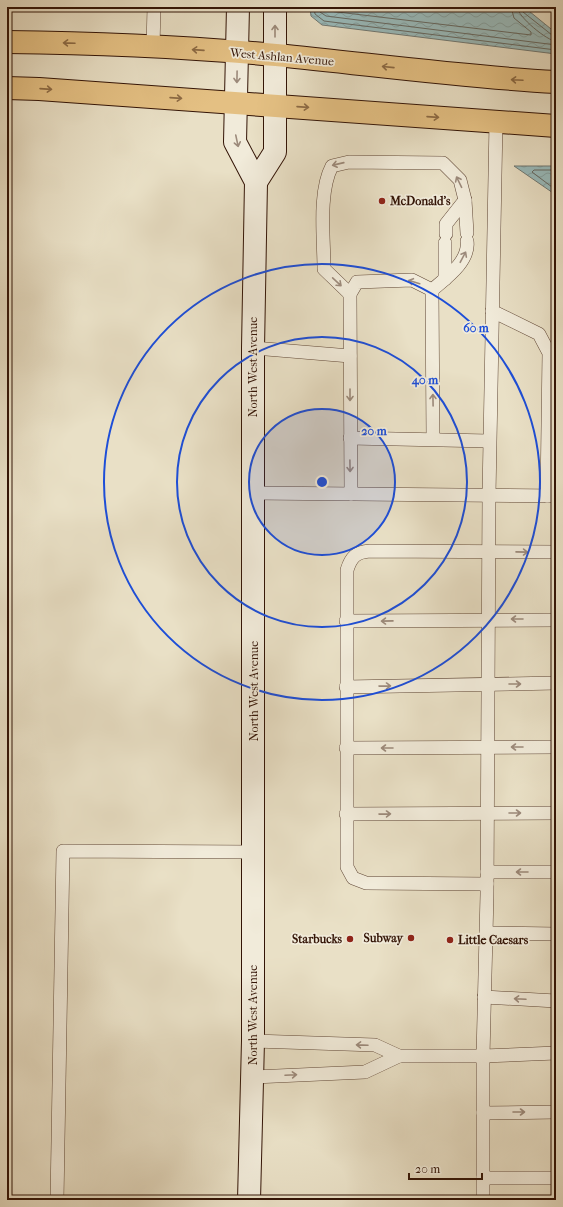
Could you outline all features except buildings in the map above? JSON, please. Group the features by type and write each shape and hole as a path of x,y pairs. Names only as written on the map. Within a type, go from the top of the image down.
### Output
{"main road":[{"name":"North West Avenue","path":"238,7 235,142 256,182 253,348 253,1041 249,1200"},
{"path":"256,182 275,152 275,7"},
{"name":"West Ashlan Avenue","path":"7,42 153,47 237,52 487,78 556,82"},
{"path":"7,88 236,102 556,126"}],"lane":[{"path":"153,47 154,7"},
{"path":"483,1200 483,1056 488,813 488,551 496,122"},
{"path":"350,294 324,269 324,190 326,177 332,166 349,162 443,164 460,180 465,200 468,246 463,260 432,290 434,440"},
{"path":"445,278 446,224 465,200"},
{"path":"351,494 350,294 357,282 412,280 432,290"},
{"path":"254,493 551,496 552,352 539,334 492,311"},
{"path":"253,348 350,356"},
{"path":"350,438 490,441"},
{"path":"556,552 370,550 359,552 351,559 347,570 346,621 347,867 353,878 366,883 385,884 556,872"},
{"path":"346,621 488,619 556,620"},
{"path":"346,686 556,683"},
{"path":"346,748 556,747"},
{"path":"346,814 556,813"},
{"path":"58,1200 63,851 254,852"},
{"path":"486,933 556,934"},
{"path":"484,997 556,1001"},
{"path":"253,1041 375,1045 398,1056 483,1056 556,1053"},
{"path":"252,1077 365,1072 398,1056"},
{"path":"483,1113 556,1112"},
{"path":"483,1178 556,1178"}],"water":[{"path":"310,7 524,7 556,33 556,54 322,25 311,16"},
{"path":"514,166 556,166 556,195"}],"place":[{"name":"McDonald's","path":"382,201"},
{"name":"Subway","path":"411,938"},
{"name":"Starbucks","path":"350,939"},
{"name":"Little Caesars","path":"450,940"}]}
